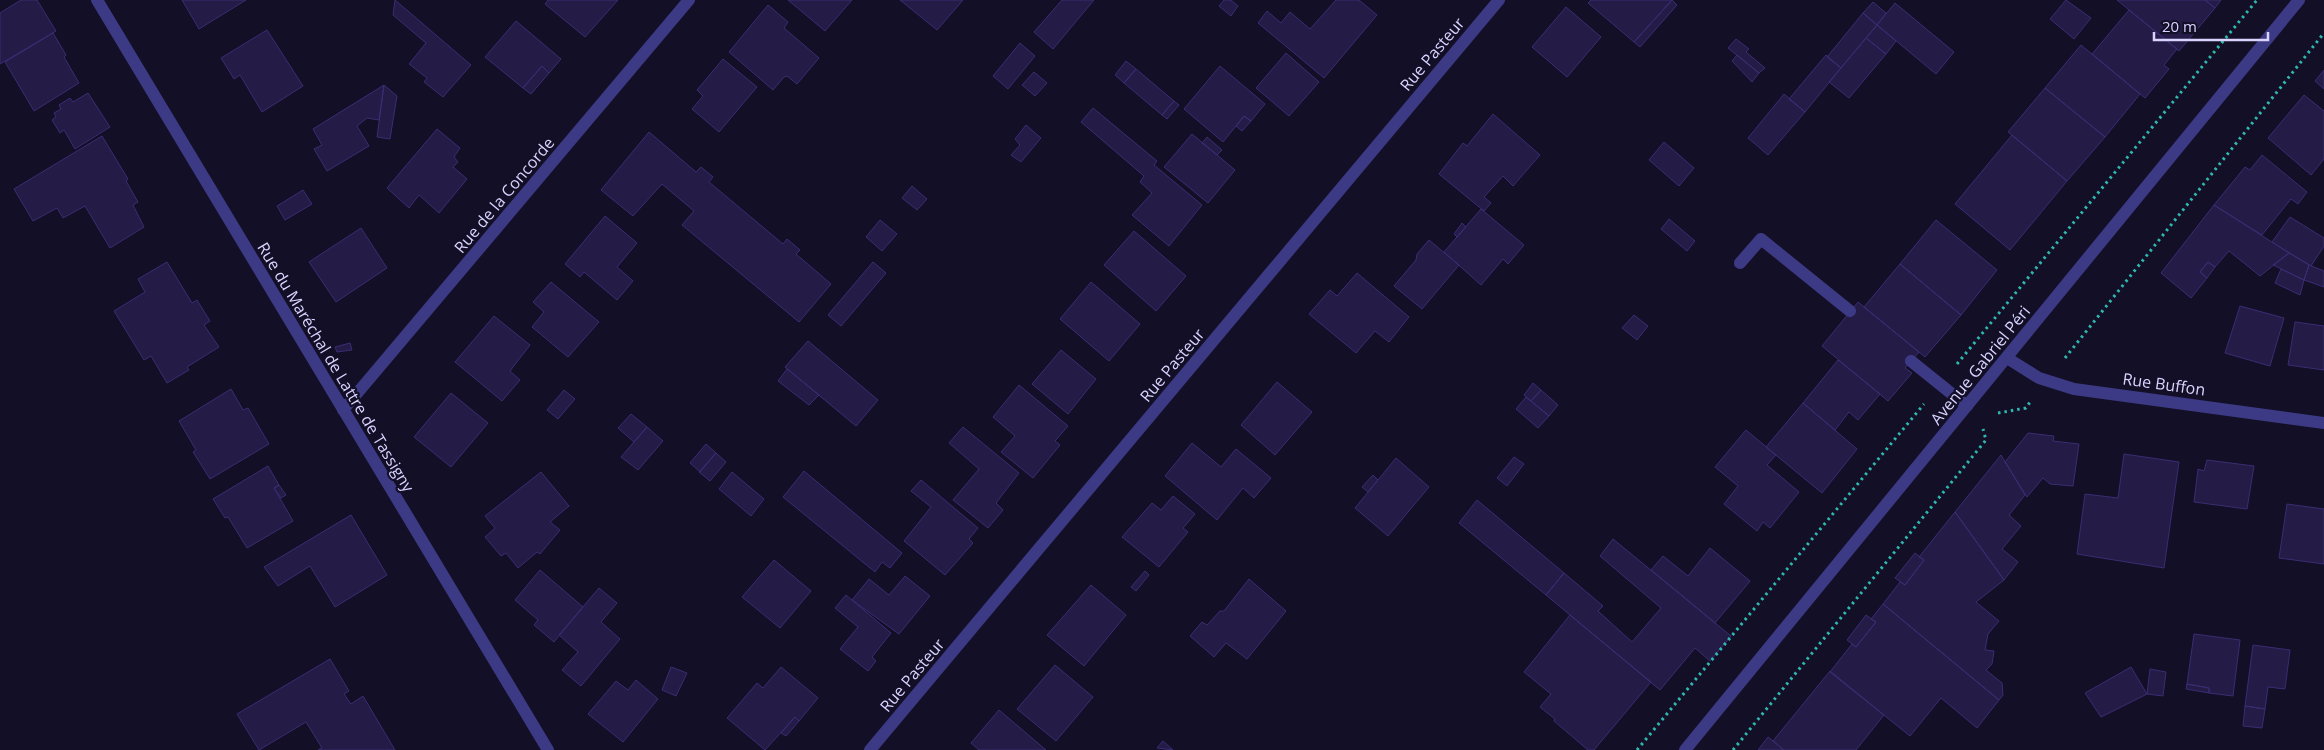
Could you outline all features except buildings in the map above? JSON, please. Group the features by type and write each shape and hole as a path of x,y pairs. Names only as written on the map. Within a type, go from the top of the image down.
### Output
{"street":[{"name":"Rue du Maréchal de Lattre de Tassigny","path":"97,0 548,750"},
{"name":"Rue de la Concorde","path":"343,410 689,0"},
{"name":"Rue Pasteur","path":"870,750 1499,0"},
{"name":"Avenue Gabriel Péri","path":"1685,750 2299,0"},
{"path":"1740,263 1761,239 1850,311"},
{"name":"Rue Buffon","path":"2007,358 2039,378 2074,389 2324,423"},
{"path":"1912,360 1968,406"}],"path":[{"path":"1993,418 1999,412 2026,408 2324,33"},
{"path":"1733,750 1986,440 1983,429 1988,424"}]}
